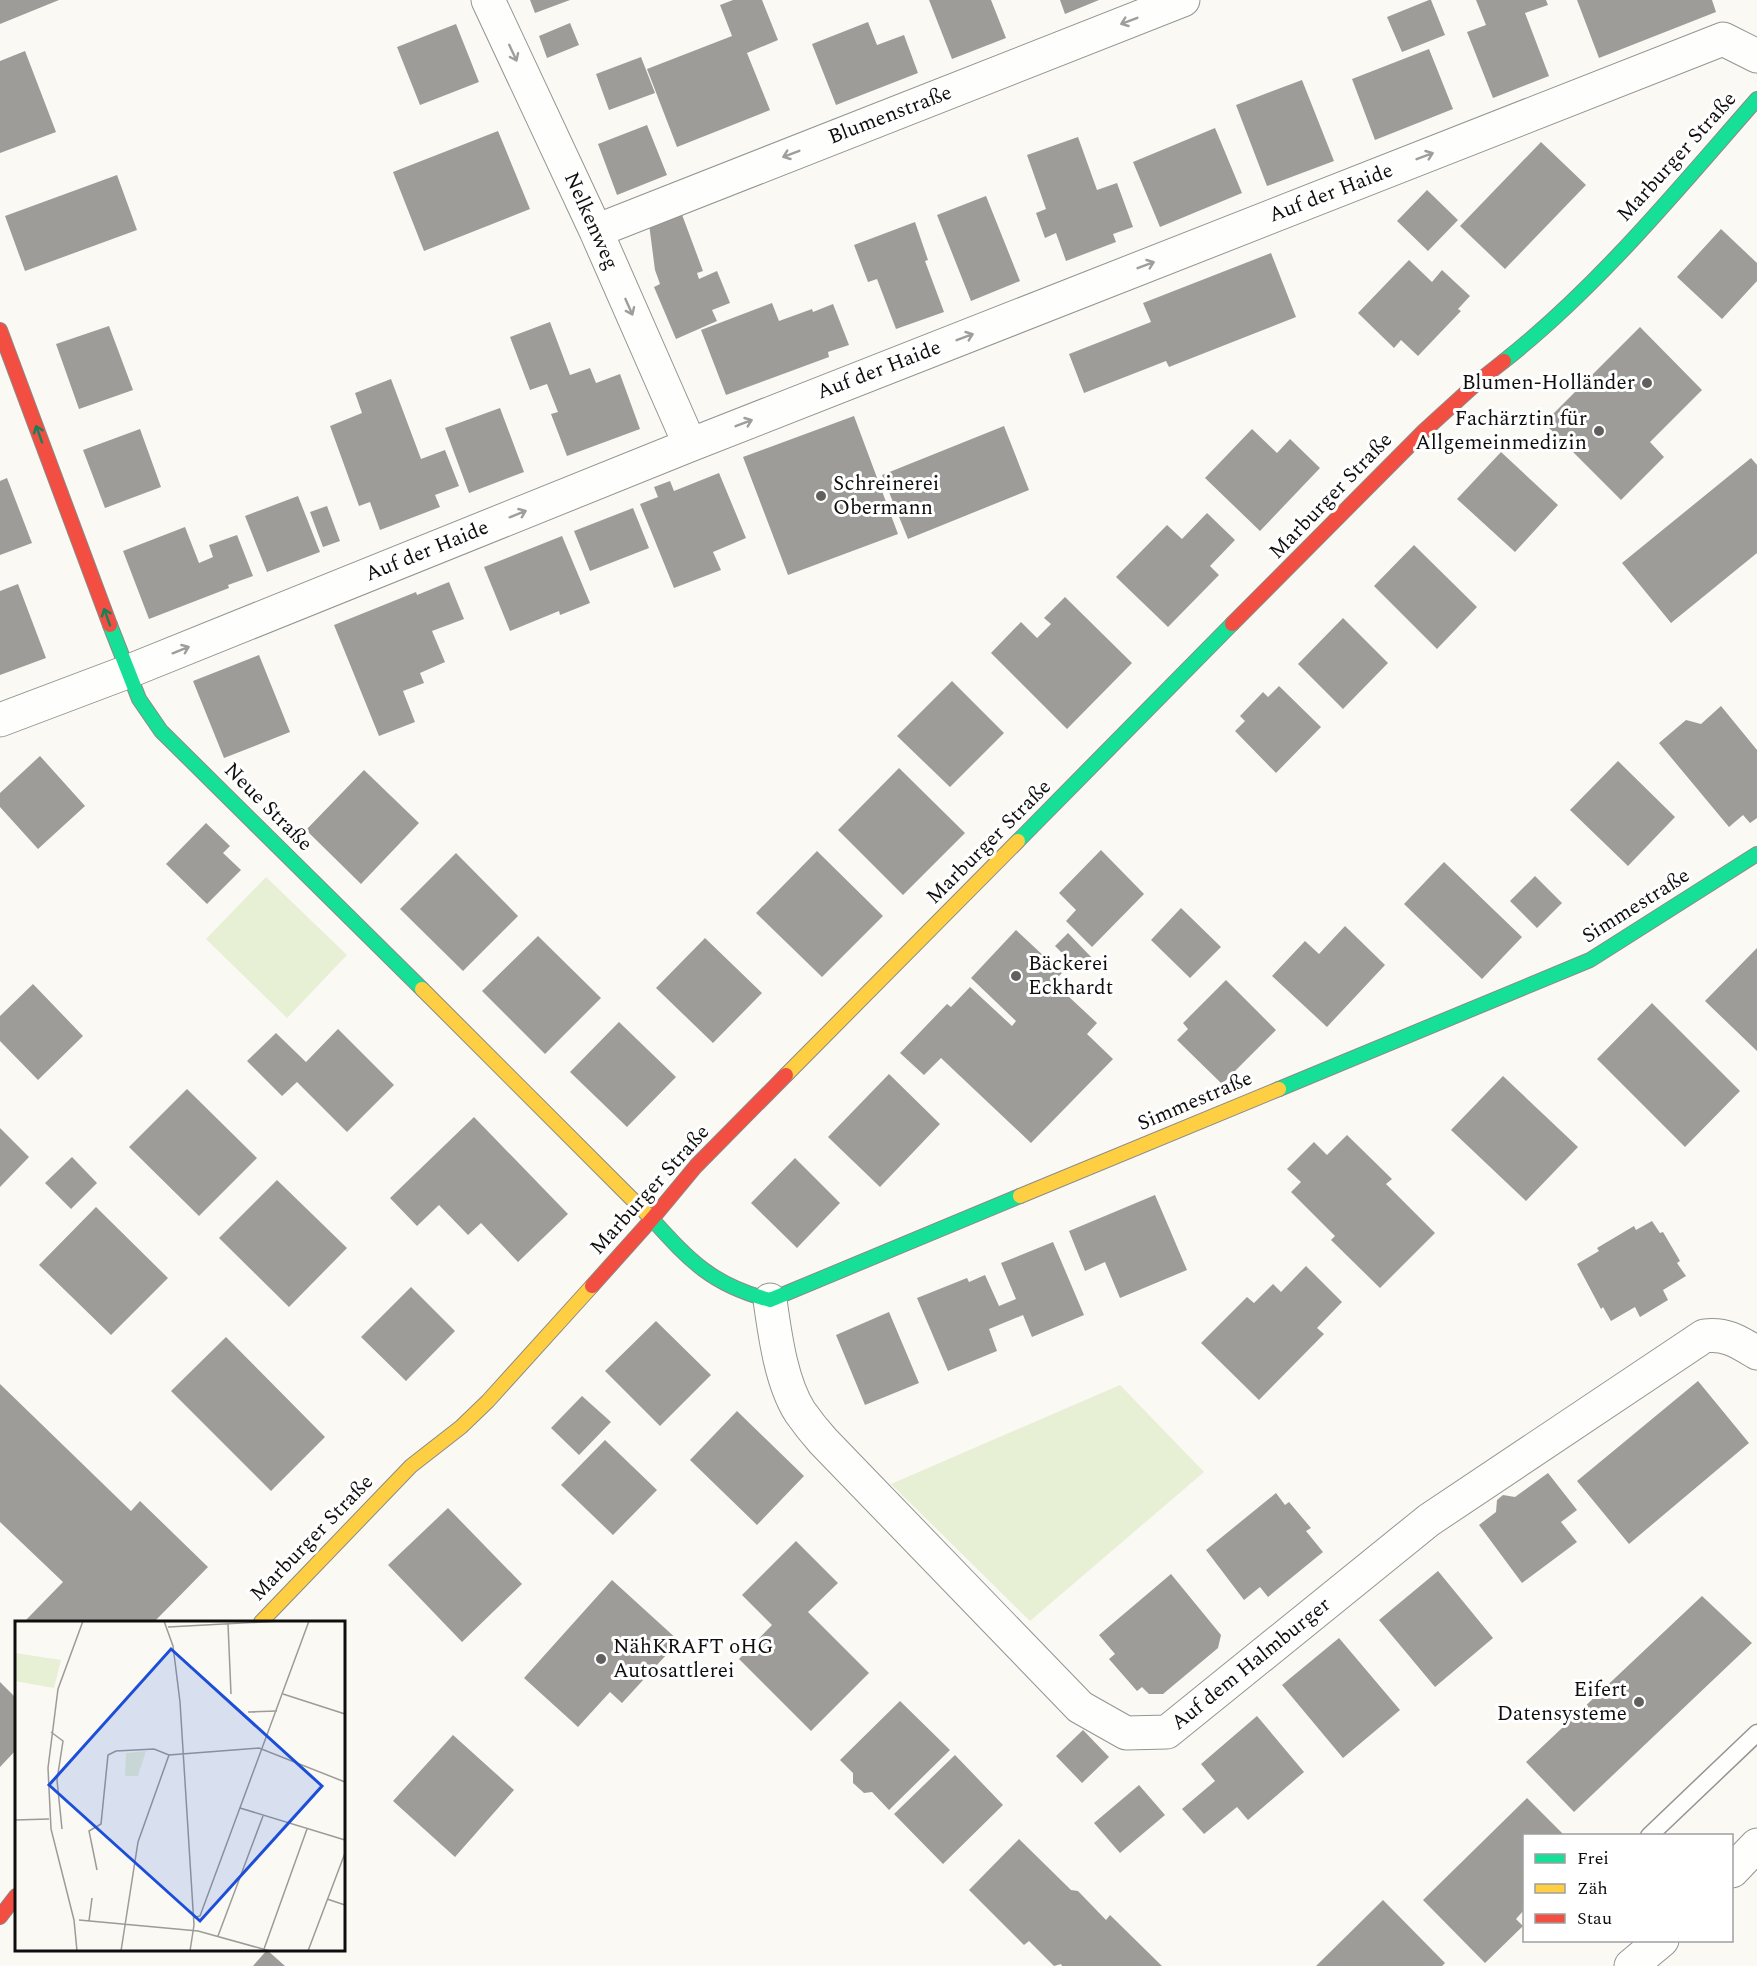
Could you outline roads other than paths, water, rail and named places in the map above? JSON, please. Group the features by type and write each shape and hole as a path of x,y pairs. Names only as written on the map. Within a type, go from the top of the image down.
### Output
{"street":[{"name":"Nelkenweg","path":"488,0 596,231 690,445"},
{"name":"Blumenstraße","path":"596,231 1183,0"},
{"name":"Auf der Haide","path":"0,720 127,672 690,445 1723,39 1757,56"},
{"name":"Marburger Straße","path":"263,1621 411,1466 461,1427 488,1401 652,1219 696,1166 1424,431 1480,380 1542,331 1633,239 1757,99"},
{"name":"Neue Straße","path":"0,330 127,672 139,699 161,731 652,1219"},
{"name":"Simmestraße","path":"770,1300 1590,960 1757,854"},
{"path":"652,1219 671,1242 720,1284 746,1295 770,1300"},
{"name":"Auf dem Halmburger","path":"770,1300 776,1343 785,1376 799,1411 823,1441 1080,1707 1126,1733 1167,1732 1429,1520 1704,1336 1717,1334 1728,1336 1757,1353"},
{"path":"1733,1869 1757,1845"},
{"path":"0,1917 15,1897"},
{"path":"1631,1966 1661,1942"}],"lane":[{"path":"1651,1834 1757,1733"}],"place":[{"name":"Blumen-Holländer","path":"1647,383"},
{"name":"Fachärztin für Allgemeinmedizin","path":"1599,431"},
{"name":"Schreinerei Obermann","path":"821,496"},
{"name":"Bäckerei Eckhardt","path":"1016,976"},
{"name":"NähKRAFT oHG Autosattlerei","path":"601,1659"},
{"name":"Eifert Datensysteme","path":"1639,1702"}]}
